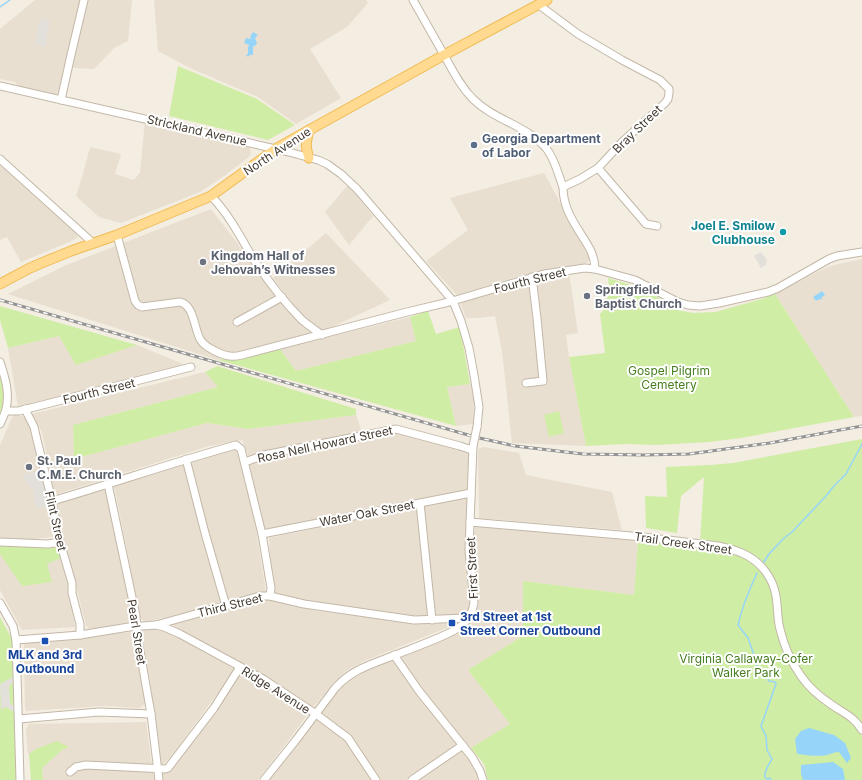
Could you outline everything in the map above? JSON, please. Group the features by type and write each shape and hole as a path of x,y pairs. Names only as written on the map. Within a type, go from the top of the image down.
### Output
{"main road":[{"name":"North Avenue","path":"0,284 37,265 117,235 211,196 277,148 543,2"},
{"path":"309,130 306,148 309,158"}],"street":[{"path":"62,100 84,0"},
{"path":"413,0 462,85 474,100 486,110 533,136 546,148 553,160 563,187 563,198 570,215 591,250 595,262 595,269"},
{"name":"Bray Street","path":"543,2 578,34 660,80 669,89 668,99 665,103 622,142 598,168 563,187"},
{"name":"Strickland Avenue","path":"0,86 277,148 327,164 348,180 453,301"},
{"path":"0,159 93,243"},
{"path":"598,168 646,224 657,226"},
{"path":"211,196 218,203 255,261 282,297 303,320 322,335"},
{"name":"Fourth Street","path":"117,235 135,301 138,305 142,307 180,302 184,303 190,310 197,333 203,343 218,353 229,356 242,355 453,301 544,274 585,268 595,269 636,280 678,302 700,306 768,292 778,288 829,259 837,256 862,252"},
{"path":"526,383 543,381 538,318 532,277"},
{"path":"238,322 282,297"},
{"name":"First Street","path":"453,301 469,348 479,407 477,427 472,448 472,493 469,550 474,603 473,609 468,618"},
{"path":"0,362 6,383 8,402 0,424"},
{"name":"Fourth Street","path":"6,411 19,411 191,367"},
{"name":"Flint Street","path":"25,409 34,427 52,501 60,542 72,583 72,593 80,624 80,635"},
{"name":"Rosa Nell Howard Street","path":"52,501 236,445 241,449 244,462 264,455 396,429 472,448"},
{"path":"186,459 204,533 226,606"},
{"path":"244,462 262,534 271,588 270,596"},
{"name":"Pearl Street","path":"108,484 136,616 136,634 151,714 159,780"},
{"name":"Water Oak Street","path":"262,534 472,493"},
{"path":"420,503 432,620"},
{"name":"Trail Creek Street","path":"470,522 643,537 718,546 729,548 745,554 752,558 763,569 772,582 776,596 779,628 791,660 802,678 815,692 854,719 862,730"},
{"path":"0,542 48,544 60,542"},
{"name":"Third Street","path":"16,640 80,635 136,626 156,625 260,596 270,596 340,610 414,620 468,618"},
{"path":"0,603 13,626 16,640 20,780"},
{"path":"264,780 336,687 350,674 447,634 463,625 468,618"},
{"name":"Ridge Avenue","path":"156,625 180,634 263,679 316,714 348,738 376,780"},
{"path":"394,655 419,691 463,745 476,764 483,780"},
{"path":"70,772 76,767 86,765 165,770 170,766 214,708 240,667"},
{"path":"19,719 99,712 151,714"},
{"path":"412,780 463,745"}],"shaded area":[{"path":"35,0 81,0 69,54 57,95 18,86 15,82 0,79 0,29"},
{"path":"87,0 132,0 128,41 114,48 94,69 75,68 72,65"},
{"path":"154,0 366,0 368,3 347,27 310,49 341,98 296,124 258,97 190,68 158,51"},
{"path":"40,18 50,21 45,47 35,44"},
{"path":"145,121 248,146 251,154 224,176 200,192 121,223 99,217 76,196 90,147 121,154 115,174 134,180 140,173"},
{"path":"0,165 76,233 78,237 72,241 21,262 7,237 0,240"},
{"path":"544,173 591,260 583,264 555,268 516,277 457,295 426,261 468,230 450,198"},
{"path":"348,185 373,216 349,245 325,212"},
{"path":"211,209 288,309 312,333 218,360 8,294 64,266"},
{"path":"326,233 390,300 323,331 301,314 273,278"},
{"path":"761,252 767,260 767,264 761,268 754,256"},
{"path":"862,259 862,416 854,417 775,294 823,269"},
{"path":"569,272 578,333 566,335 586,446 512,443 502,351 495,316 466,318 460,301 505,287"},
{"path":"410,317 416,341 296,371 280,349"},
{"path":"59,336 76,365 137,345 183,364 178,369 18,407 8,348"},
{"path":"205,372 218,387 73,425 74,459 207,423 248,429 356,415 362,432 249,457 242,440 209,446 54,495 42,432 32,414"},
{"path":"470,384 474,398 473,424 456,426 447,387"},
{"path":"13,415 24,416 31,429 49,505 53,537 32,539 0,538 0,445"},
{"path":"395,431 470,451 469,486 466,490 279,528 264,529 249,464 266,458"},
{"path":"484,447 519,453 526,475 612,492 622,530 479,518 478,449"},
{"path":"236,448 254,515 266,593 228,603 188,460"},
{"path":"181,462 185,464 222,602 219,605 150,621 144,621 140,618 114,486"},
{"path":"40,471 42,482 45,484 47,493 48,507 36,508 33,489 26,482 24,474"},
{"path":"105,487 134,619 131,622 93,629 88,628 86,625 63,539 57,503"},
{"path":"466,496 469,499 471,601 468,614 434,616 423,505"},
{"path":"417,507 429,617 418,617 312,603 273,595 269,538"},
{"path":"475,526 638,541 634,595 523,581 523,636 468,670 510,724 471,748 413,679 399,657 461,632 475,616 478,601 473,551"},
{"path":"0,554 22,586 47,564 61,558 69,587 75,627 22,630 0,590"},
{"path":"266,599 317,611 419,624 448,623 449,627 364,661 346,671 337,679 312,709 171,624 226,608"},
{"path":"155,628 168,631 236,668 173,754 161,767 150,680 141,631"},
{"path":"131,632 134,634 145,704 140,708 104,706 26,711 24,643"},
{"path":"393,660 458,744 406,780 380,780 351,736 320,714 339,689 349,679 372,667"},
{"path":"241,671 275,691 308,714 258,780 162,780 161,772 168,772"},
{"path":"15,674 14,682 9,687 10,702 15,706 15,714 6,707 1,710 0,684 13,677"},
{"path":"317,718 346,740 373,780 269,780"},
{"path":"146,722 151,760 155,772 155,780 43,780 42,768 62,750 69,746 36,749 28,755 26,729 29,724"},
{"path":"462,748 475,765 480,780 416,780"}],"green space":[{"path":"178,66 257,99 295,125 268,140 169,116"},
{"name":"Gospel Pilgrim Cemetery","path":"608,278 638,287 672,305 677,310 693,313 715,312 775,294 854,417 741,438 709,442 656,445 625,444 586,446 569,357 605,353 600,314 603,311 602,304 610,294"},
{"path":"0,306 137,345 76,365 59,336 8,348 0,320"},
{"path":"428,311 436,334 460,327 470,384 447,387 456,426 218,360 280,349 296,371 416,341 410,317"},
{"path":"217,366 356,409 356,415 248,429 207,423 74,459 73,425 218,387 205,372"},
{"path":"0,375 5,400 0,413"},
{"path":"559,411 564,433 549,437 544,415"},
{"name":"Virginia Callaway-Cofer Walker Park","path":"862,439 862,780 488,780 484,764 471,748 510,724 468,670 523,636 523,581 634,595 638,541 728,552 700,542 704,477 681,496 677,533 646,528 645,496 667,497 666,467 733,463"},
{"path":"0,544 57,546 61,558 47,564 52,582 22,586 0,554"},
{"path":"0,617 13,641 16,780 0,780"},
{"path":"57,741 69,747 62,750 42,768 43,780 31,780 29,754 36,749"}],"water":[{"path":"253,32 258,35 255,38 257,43 253,46 253,55 248,57 246,55 248,54 249,45 244,43 246,38 251,39 250,37"},
{"path":"822,291 825,295 821,300 819,299 816,301 813,297"},
{"path":"809,728 834,735 845,743 851,758 847,763 839,752 820,756 797,754 795,739 801,731"},
{"path":"833,762 843,769 845,780 803,780 801,765"}],"waterway":[{"path":"0,7 10,0"},
{"path":"762,565 769,554 792,532 846,474 862,444"},
{"path":"757,573 746,599 738,625 748,638 757,666 763,670 770,671 771,674 768,680 775,682 776,684 761,726 766,736 767,750 772,759 766,770 765,777 767,779 770,778 771,780"}],"railway":[{"path":"0,300 475,437 515,446 583,454 689,454 770,443 862,426"}],"place":[{"name":"Georgia Department of Labor","path":"474,145"},
{"name":"Joel E. Smilow Clubhouse","path":"783,232"},
{"name":"Kingdom Hall of Jehovah’s Witnesses","path":"203,262"},
{"name":"Springfield Baptist Church","path":"587,296"},
{"name":"St. Paul C.M.E. Church","path":"29,467"},
{"name":"3rd Street at 1st Street Corner Outbound","path":"452,623"},
{"name":"MLK and 3rd Outbound","path":"45,641"}]}
